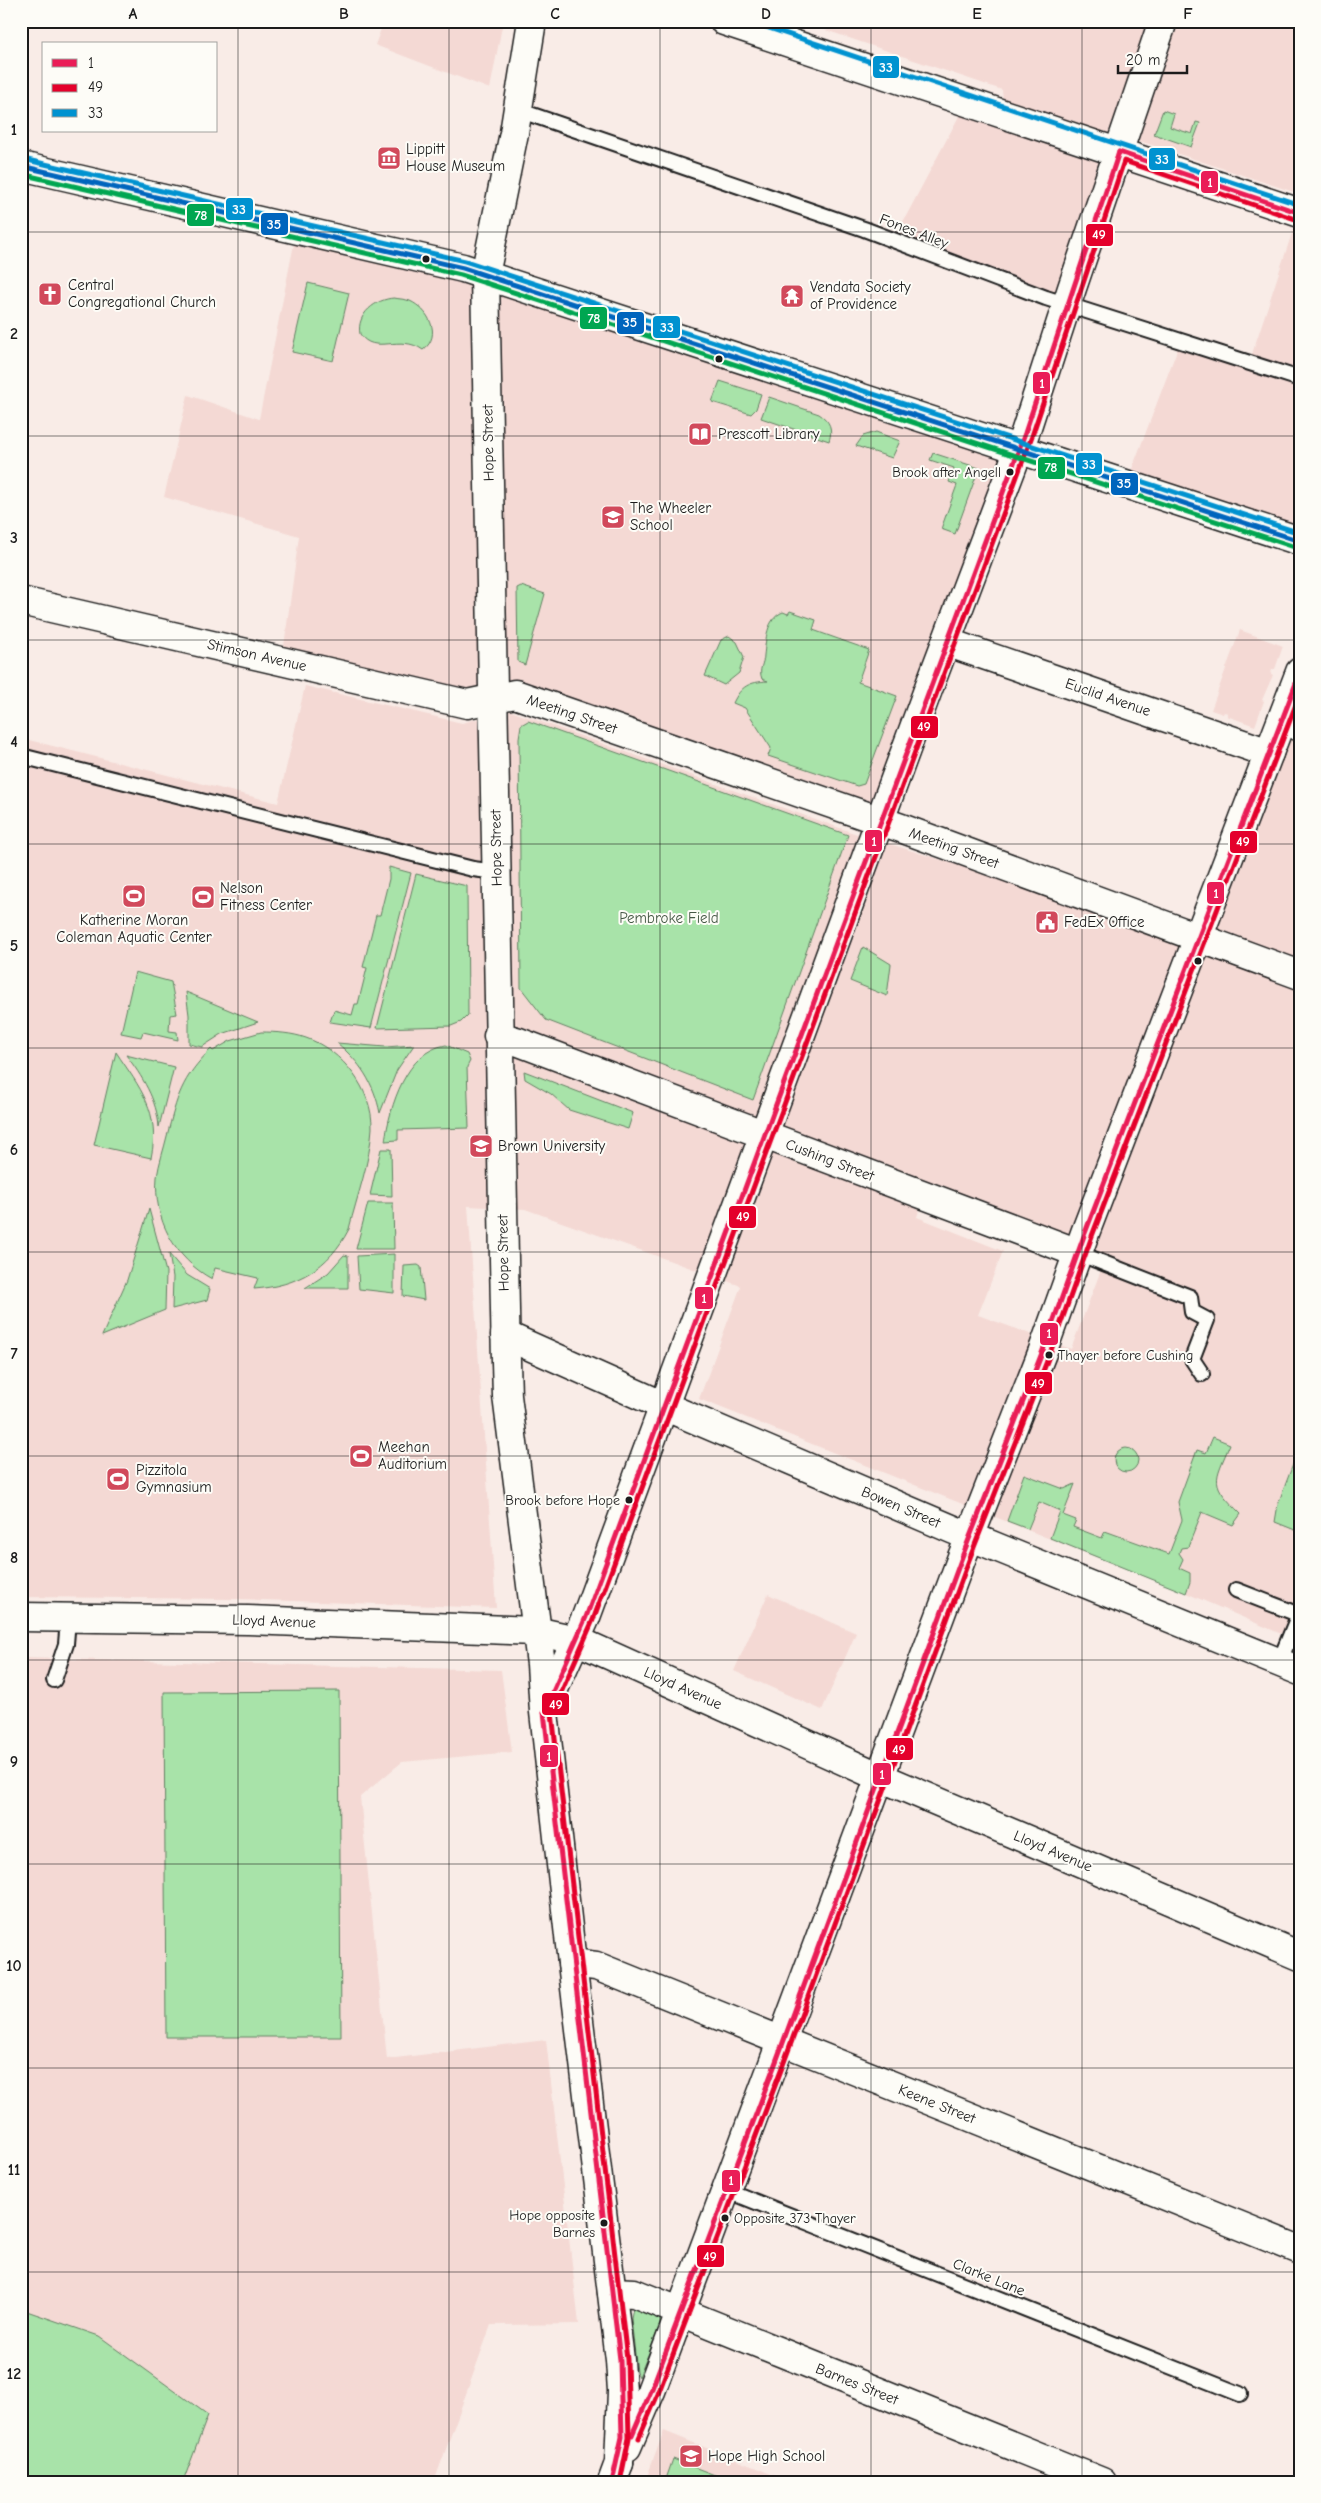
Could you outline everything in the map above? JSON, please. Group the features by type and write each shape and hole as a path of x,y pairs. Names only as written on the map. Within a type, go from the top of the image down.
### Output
{"street":[{"name":"Hope Street","path":"532,21 518,110 484,275 494,700 498,1036 507,1396 541,1664 544,1712 572,1963 612,2292 622,2392 616,2472"},
{"path":"724,21 1300,213"},
{"path":"544,1712 576,1640 1019,450 1164,21"},
{"path":"21,166 399,252 484,275 1300,542"},
{"name":"Stimson Avenue","path":"21,601 467,704 494,700"},
{"name":"Euclid Avenue","path":"946,642 1269,753"},
{"path":"616,2472 651,2391 679,2312 783,2042 970,1536 1039,1361 1078,1253 1269,753 1291,724 1300,672"},
{"name":"Meeting Street","path":"494,700 515,694 880,821 1300,975"},
{"name":"Cushing Street","path":"498,1036 519,1042 1078,1253"},
{"name":"Bowen Street","path":"505,1335 664,1406 970,1536 1290,1667"},
{"name":"Lloyd Avenue","path":"21,1617 248,1620 536,1631 576,1640 880,1777 1300,1956"},
{"name":"Keene Street","path":"572,1963 596,1966 1300,2250"},
{"name":"Barnes Street","path":"612,2292 634,2293 1102,2482"}],"lane":[{"name":"Fones Alley","path":"518,110 864,229 1067,304 1300,379"},
{"path":"21,756 473,869 496,872"},
{"path":"1078,1253 1190,1296 1192,1312 1207,1320 1192,1358 1202,1374"},
{"path":"1236,1590 1295,1613 1297,1619 1290,1667"},
{"path":"54,1680 66,1644 68,1619"},
{"name":"Clarke Lane","path":"726,2190 1240,2394"}],"shaded area":[{"path":"384,21 503,21 490,89 375,45"},
{"path":"799,21 1300,21 1300,194 1109,131 1099,147 1116,154 1070,299 895,237 967,101 1004,113 1002,90"},
{"path":"1300,217 1300,543 1127,482 1182,337 1251,357 1297,218"},
{"name":"The Wheeler School","path":"297,229 1019,450 880,821 493,700 282,661 299,536 164,497 188,395 259,419"},
{"path":"1240,630 1283,646 1275,669 1272,669 1271,674 1273,675 1262,700 1264,701 1255,726 1227,716 1228,713 1224,712 1223,714 1211,710"},
{"name":"Brown University","path":"305,686 462,723 508,710 851,832 1193,938 1280,713 1300,720 1300,1642 1186,1593 699,1399 741,1286 525,1209 468,1206 496,1608 237,1599 21,1597 21,738 278,803","holes":["926,1188 1104,1262 1071,1349 978,1315 1003,1251 917,1217"]},
{"path":"768,1594 856,1633 822,1710 734,1671"},
{"path":"21,1658 501,1670 512,1752 402,1762 360,1797 387,2059 546,2040 579,2324 491,2325 434,2482 21,2482"},
{"name":"Hope High School","path":"664,2431 791,2482 645,2482"}],"green space":[{"path":"1163,110 1174,114 1170,127 1192,134 1196,122 1200,123 1191,147 1154,134"},
{"path":"308,283 349,293 333,361 292,352"},
{"path":"394,298 404,299 417,305 431,323 432,337 429,344 423,350 405,343 373,343 366,340 360,334 361,320 364,314 381,301"},
{"path":"720,381 761,394 756,409 751,414 712,402"},
{"path":"769,397 819,414 830,426 829,441 761,418"},
{"path":"876,432 900,441 892,458 856,446 863,436"},
{"path":"933,453 979,468 955,534 941,529 957,485 949,482 954,468 930,460"},
{"path":"521,586 545,594 525,665 518,662 517,588"},
{"path":"790,611 816,620 813,630 869,650 858,682 897,696 864,784 857,786 768,756 771,748 745,708 733,703 746,686 756,682 768,681 762,679 761,669 768,630 777,615 783,612 788,614"},
{"path":"729,636 737,642 744,657 739,673 724,685 705,676 721,640"},
{"name":"Pembroke Field","path":"528,721 848,835 753,1100 546,1020 521,988 519,738 521,725"},
{"path":"389,867 411,873 371,1028 330,1022 334,1010 352,1015 355,1004 358,1004 367,968 363,967 376,915 380,915 389,879"},
{"path":"416,874 467,886 468,1015 461,1022 451,1026 377,1028"},
{"path":"863,947 891,964 887,996 850,981"},
{"path":"135,972 171,982 177,1014 170,1015 169,1031 177,1032 178,1040 143,1032 141,1037 121,1033"},
{"path":"186,992 258,1022 222,1034 202,1047 189,1044 189,1015"},
{"path":"261,1032 301,1036 332,1052 353,1073 361,1086 371,1114 372,1128 363,1179 349,1229 341,1243 321,1264 298,1279 284,1284 254,1289 258,1278 215,1268 212,1279 187,1261 169,1236 163,1222 157,1193 157,1177 177,1099 193,1070 211,1049 213,1051 230,1041"},
{"path":"337,1043 385,1047 414,1045 397,1070 380,1113 374,1092 365,1074 353,1058"},
{"path":"446,1045 467,1054 470,1061 467,1067 469,1128 398,1130 398,1140 385,1141 396,1097 410,1069 432,1049"},
{"path":"116,1052 140,1089 151,1114 153,1142 151,1158 94,1145"},
{"path":"126,1055 174,1067 159,1127 158,1117 148,1089"},
{"path":"524,1071 633,1113 628,1129 569,1110 551,1094 525,1079"},
{"path":"381,1149 391,1149 392,1196 370,1195"},
{"path":"368,1203 393,1203 394,1249 356,1249"},
{"path":"149,1209 166,1272 165,1310 102,1336 127,1280"},
{"path":"169,1254 187,1275 210,1289 207,1300 172,1309 173,1277"},
{"path":"394,1254 394,1293 359,1289 357,1256"},
{"path":"344,1255 348,1256 348,1288 305,1288 328,1273"},
{"path":"418,1265 421,1267 424,1300 403,1296 404,1266"},
{"path":"1213,1437 1230,1444 1220,1467 1218,1482 1219,1488 1224,1495 1241,1514 1233,1525 1202,1512 1188,1547 1181,1548 1179,1553 1183,1559 1179,1568 1190,1573 1190,1582 1186,1593 1050,1538 1060,1511 1039,1502 1028,1529 1007,1521 1024,1474 1064,1489 1075,1484 1063,1515 1076,1520 1073,1527 1102,1538 1105,1531 1169,1554 1182,1520 1178,1502 1197,1450 1206,1453"},
{"path":"1300,1446 1300,1532 1275,1522 1278,1504"},
{"path":"1126,1448 1135,1451 1138,1460 1135,1469 1126,1472 1117,1469 1114,1460 1117,1451"},
{"path":"339,1691 341,2037 166,2037 164,1692"},
{"path":"633,2307 662,2317 639,2377 631,2318"},
{"path":"21,2309 99,2336 208,2415 183,2482 21,2482"},
{"path":"673,2459 733,2482 665,2482"}],"transit line":[{"name":"33","path":"748,21 1300,205"},
{"name":"1","path":"1119,152 1300,213"},
{"name":"1","path":"612,2482 622,2437 620,2360 544,1712 586,1617 1025,433 1119,152"},
{"name":"33","path":"23,159 465,261 1300,533"},
{"name":"49","path":"620,2482 629,2438 627,2359 552,1713 593,1620 1032,436 1124,161 1298,220"},
{"name":"35","path":"21,166 463,268 1300,541"},
{"name":"78","path":"21,174 461,275 1298,548"},
{"name":"1","path":"632,2435 651,2391 777,2059 962,1557 1042,1353 1085,1233 1300,673"},
{"name":"49","path":"639,2438 658,2394 784,2062 969,1560 1049,1356 1092,1236 1300,694"}],"place":[{"name":"Lippitt House Museum","path":"389,158"},
{"name":"Central Congregational Church","path":"50,294"},
{"name":"Vendata Society of Providence","path":"792,296"},
{"name":"Prescott Library","path":"700,434"},
{"name":"Brook after Angell","path":"1010,472"},
{"name":"The Wheeler School","path":"613,517"},
{"name":"Katherine Moran Coleman Aquatic Center","path":"134,896"},
{"name":"Nelson Fitness Center","path":"203,897"},
{"name":"FedEx Office","path":"1047,922"},
{"name":"Brown University","path":"481,1146"},
{"name":"Thayer before Cushing","path":"1049,1355"},
{"name":"Meehan Auditorium","path":"361,1456"},
{"name":"Pizzitola Gymnasium","path":"118,1479"},
{"name":"Brook before Hope","path":"629,1500"},
{"name":"Opposite 373 Thayer","path":"725,2218"},
{"name":"Hope opposite Barnes","path":"604,2223"},
{"name":"Hope High School","path":"691,2456"}]}
